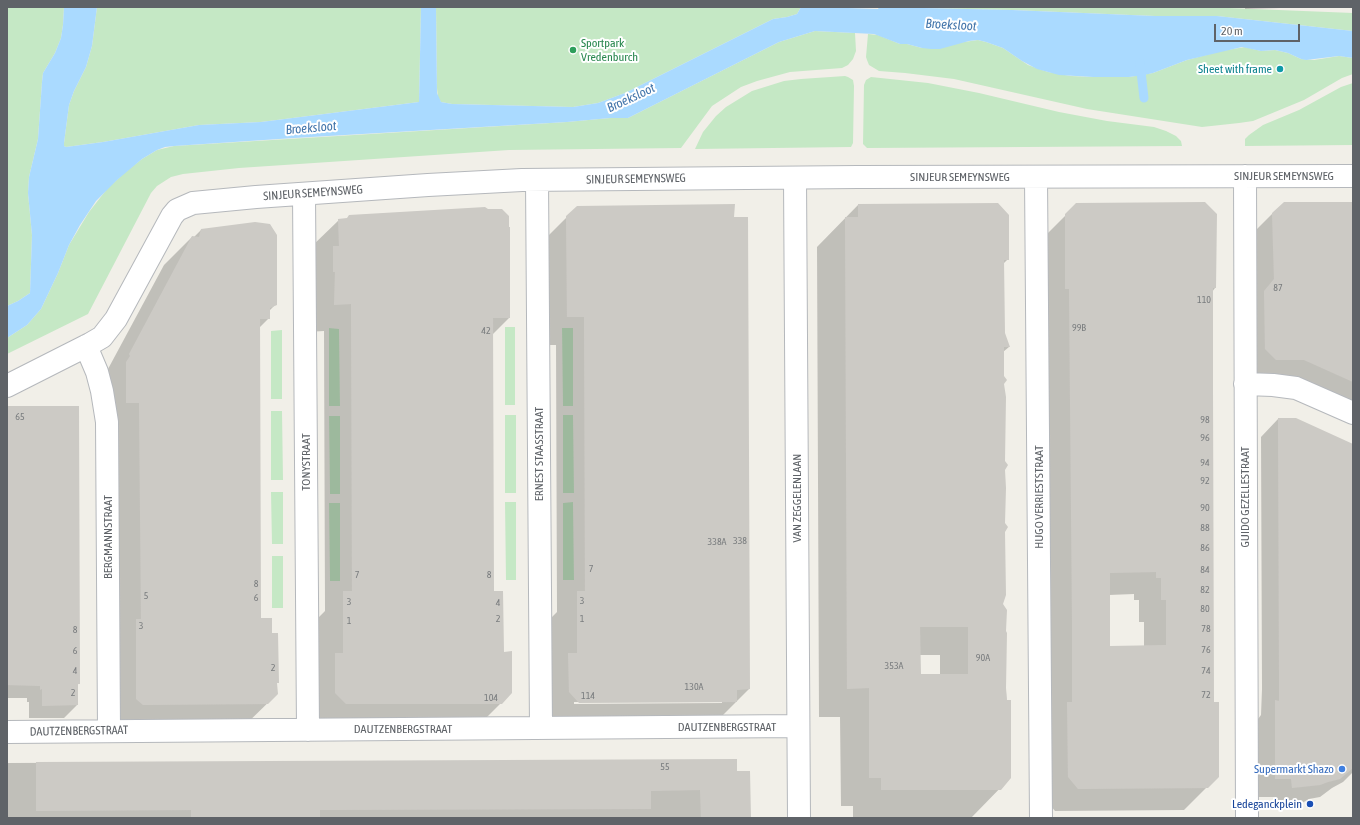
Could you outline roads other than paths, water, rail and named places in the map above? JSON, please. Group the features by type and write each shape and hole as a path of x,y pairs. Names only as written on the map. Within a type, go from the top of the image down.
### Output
{"street":[{"name":"GUIDO GEZELLESTRAAT","path":"1245,176 1247,818"},
{"name":"SINJEUR SEMEYNSWEG","path":"7,386 86,346 102,336 113,324 167,223 174,213 193,203 428,185 537,180 1353,176"},
{"name":"HUGO VERRIESTSTRAAT","path":"1036,177 1041,818"},
{"name":"VAN ZEGGELENLAAN","path":"795,178 799,818"},
{"name":"ERNEST STAASSTRAAT","path":"537,180 541,728"},
{"name":"TONYSTRAAT","path":"304,194 308,730"},
{"name":"BERGMANNSTRAAT","path":"86,346 97,372 107,422 109,731"},
{"path":"1245,384 1296,388 1353,413"},
{"name":"DAUTZENBERGSTRAAT","path":"7,732 798,726"}],"water":[{"name":"Broeksloot","path":"64,7 97,7 92,46 86,67 69,105 64,143 64,146 66,147 199,125 261,122 419,102 421,7 436,7 437,93 441,102 452,104 573,107 598,103 625,93 773,19 797,14 801,7 848,7 878,9 879,7 918,7 1155,16 1217,16 1353,31 1353,58 1339,56 1306,60 1275,50 1261,51 1242,47 1187,60 1144,75 1129,77 1093,77 1059,75 1037,69 1003,48 978,40 940,49 931,49 900,44 874,34 815,31 779,42 628,118 165,147 142,159 117,180 96,201 69,245 41,309 27,325 7,338 7,306 30,293 32,235 28,193 29,177 38,139 43,73 55,53 61,38"}],"waterway":[{"path":"1140,63 1144,98"}],"place":[{"name":"Sportpark Vredenburch","path":"573,50"},
{"name":"Sheet with frame","path":"1280,69"},
{"name":"Supermarkt Shazo","path":"1342,769"},
{"name":"Ledeganckplein","path":"1310,804"}]}
